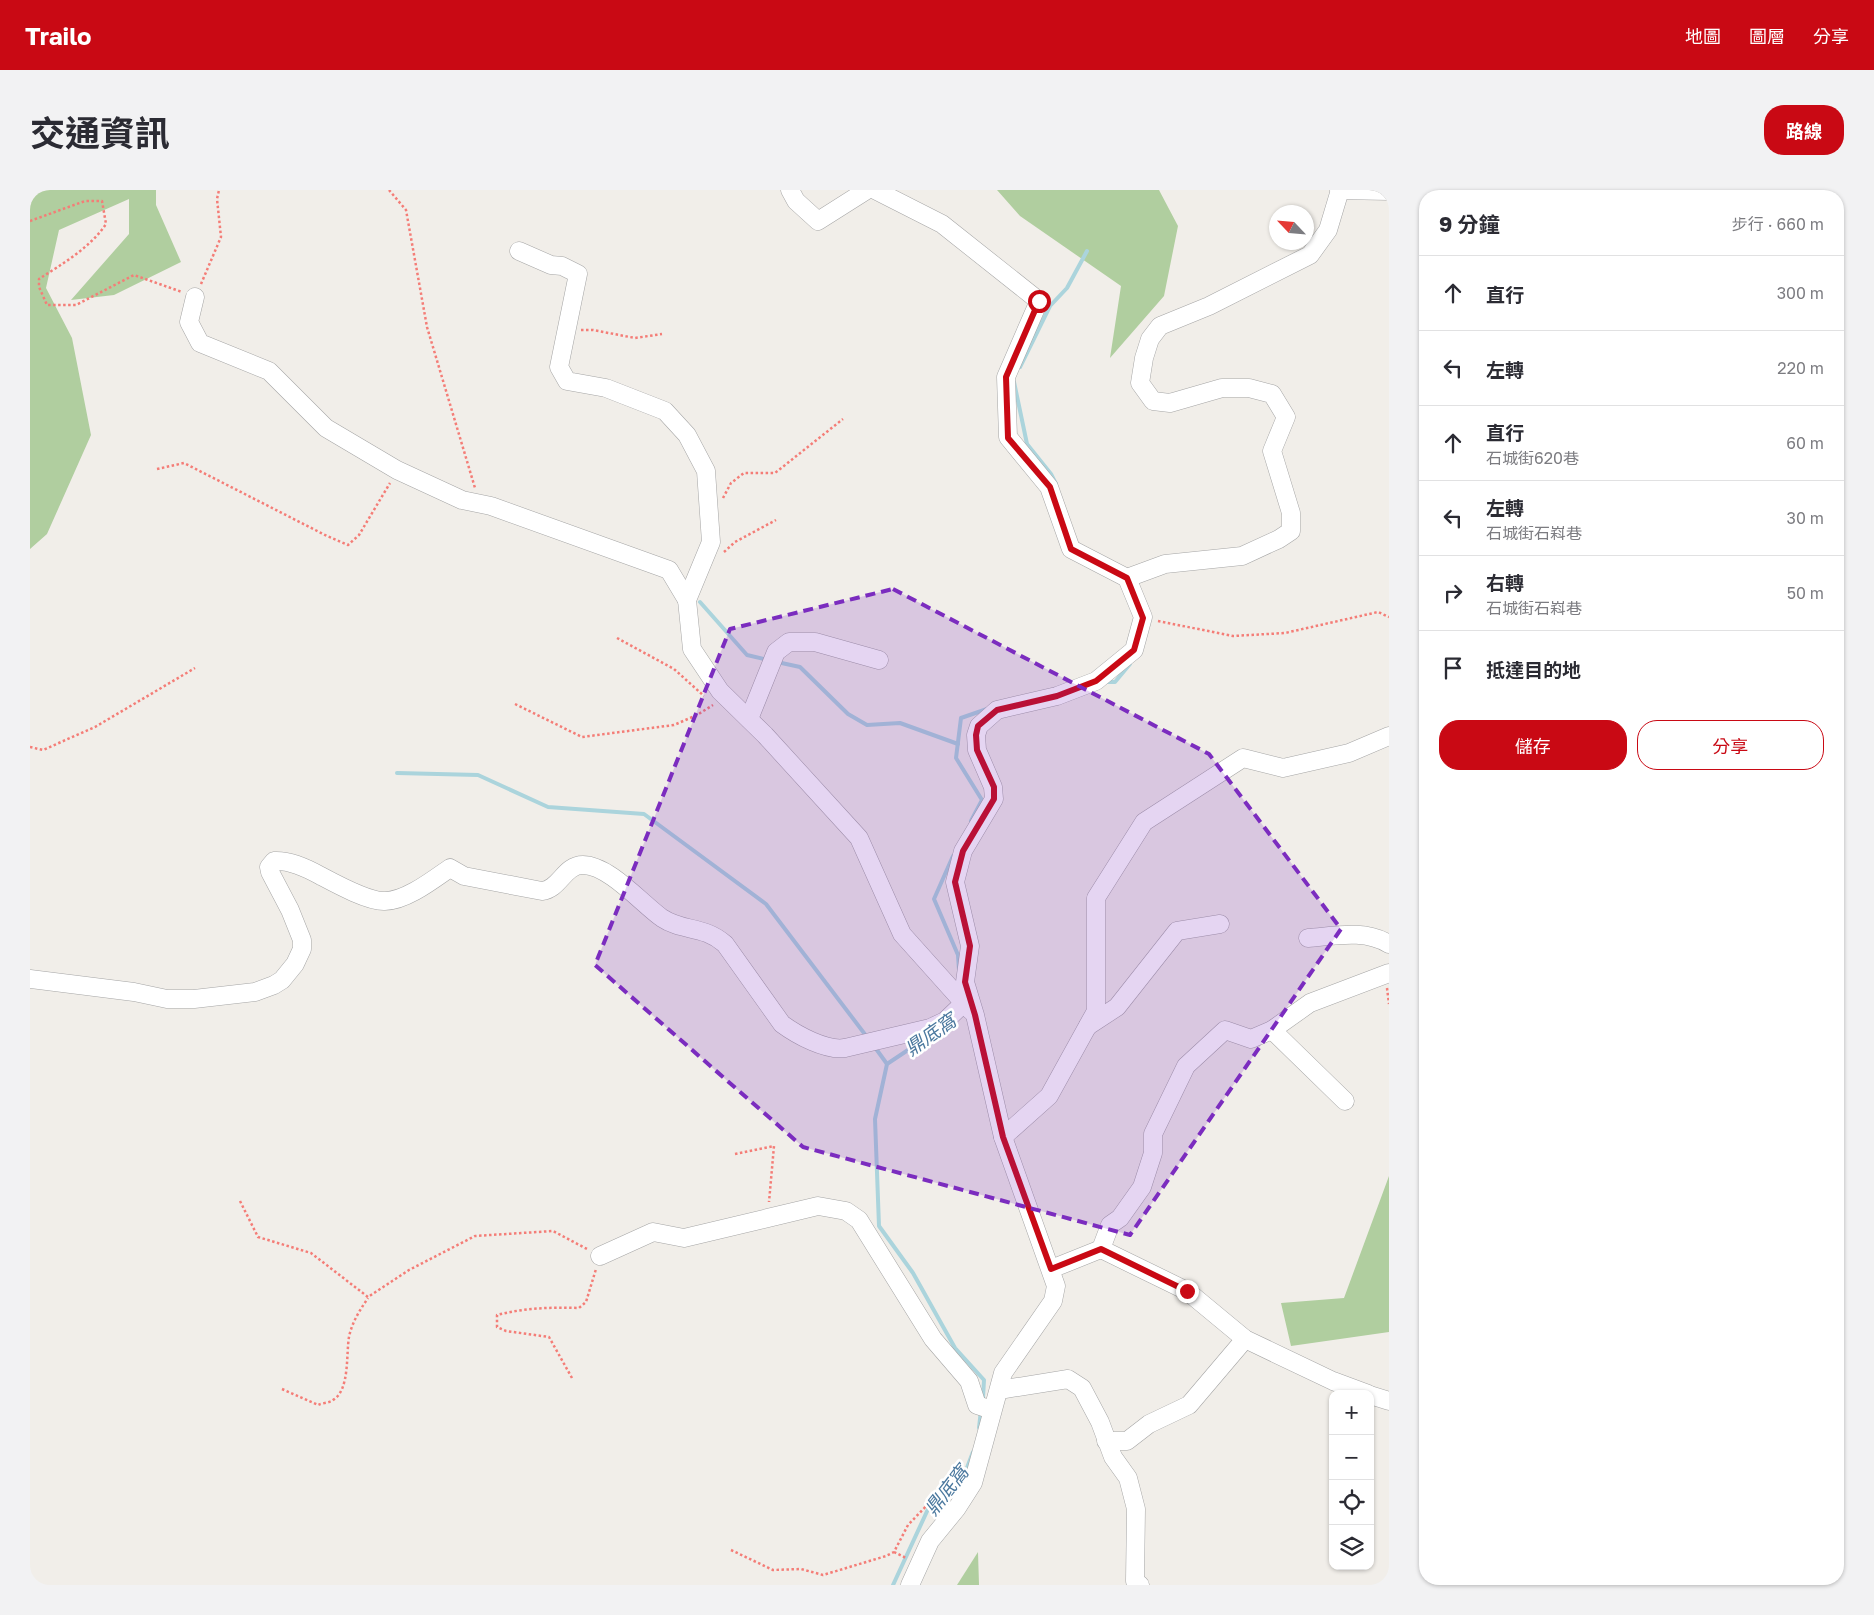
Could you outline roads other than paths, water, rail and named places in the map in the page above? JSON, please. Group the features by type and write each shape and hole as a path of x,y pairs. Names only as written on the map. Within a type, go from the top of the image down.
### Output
{"street":[{"path":"790,190 796,201 818,221 867,190"},
{"path":"875,190 942,224 1039,301 1006,377 1008,438 1050,487 1071,549 1127,578 1143,618 1134,650 1096,681 1057,696 997,710 978,726 976,735 977,750 994,787 994,799 963,851 955,882 970,946 965,982 969,1009 1005,1144 1056,1286 1053,1300 1003,1373 973,1483 957,1508 930,1541 910,1585"},
{"path":"1127,578 1166,564 1242,556 1279,539 1291,531 1291,513 1272,452 1286,417 1272,394 1248,388 1222,388 1170,403 1153,401 1140,383 1144,358 1150,339 1160,326 1210,306 1310,255 1328,230 1340,190 1389,191"},
{"path":"519,251 551,265 562,266 578,274 559,367 567,381 606,388 665,411 687,435 706,471 711,542 687,600"},
{"path":"195,297 189,322 200,343 269,371 326,428 397,470 462,500 491,506 669,570 687,600 692,649 720,691 749,719 859,838 902,934 969,1009"},
{"path":"749,719 776,652 789,642 815,642 879,660"},
{"path":"1005,1144 1049,1096 1096,1011 1096,898 1144,822 1243,758 1283,768 1348,753 1389,736"},
{"path":"30,979 134,992 167,999 194,1000 255,992 274,985 282,980 295,964 302,949 302,940 290,910 270,872 269,867 274,861 284,860 310,870 341,887 380,901 387,901 409,893 441,876 450,868 464,876 542,891 553,887 568,870 582,865 594,868 626,886 669,922 715,935 725,944 782,1024 793,1032 831,1048 845,1048 930,1028 969,1009"},
{"path":"1087,1026 1117,1006 1178,931 1220,924"},
{"path":"1308,938 1356,934 1389,944"},
{"path":"1051,1269 1101,1249 1110,1225 1120,1218 1142,1187 1154,1153 1153,1134 1186,1066 1225,1030 1251,1039 1272,1030 1310,1003 1389,973"},
{"path":"1272,1030 1345,1101"},
{"path":"600,1256 653,1232 684,1238 818,1206 846,1211 858,1220 932,1339 969,1381 977,1405 992,1410"},
{"path":"1101,1249 1187,1291 1245,1339 1333,1381 1358,1390"},
{"path":"1106,1441 1127,1441 1150,1424 1189,1404 1245,1339"},
{"path":"999,1390 1068,1379 1082,1388 1100,1422 1113,1457 1128,1478 1136,1509 1135,1581 1140,1585"},
{"path":"1374,1396 1389,1402"}],"waterway":[{"name":"鼎底窩","path":"1020,367 1050,306 1067,288 1087,251"},
{"name":"鼎底窩","path":"1014,382 1027,444 1051,474 1056,484"},
{"path":"700,602 747,655 768,660"},
{"path":"777,662 800,667 848,714 867,725 900,723 958,744"},
{"name":"鼎底窩","path":"1105,682 1115,682 1130,664"},
{"name":"鼎底窩","path":"971,821 982,800 956,758 961,718 987,709"},
{"path":"397,773 478,775 548,807 644,814 766,904 867,1037"},
{"name":"鼎底窩","path":"953,856 934,899 958,955 959,970"},
{"name":"鼎底窩","path":"929,1036 887,1064 875,1119 879,1226 913,1273 955,1348 984,1380 983,1398"},
{"path":"874,1046 887,1064"},
{"name":"鼎底窩","path":"979,1428 981,1410"},
{"name":"鼎底窩","path":"893,1585 929,1507 965,1473 973,1452"}]}
